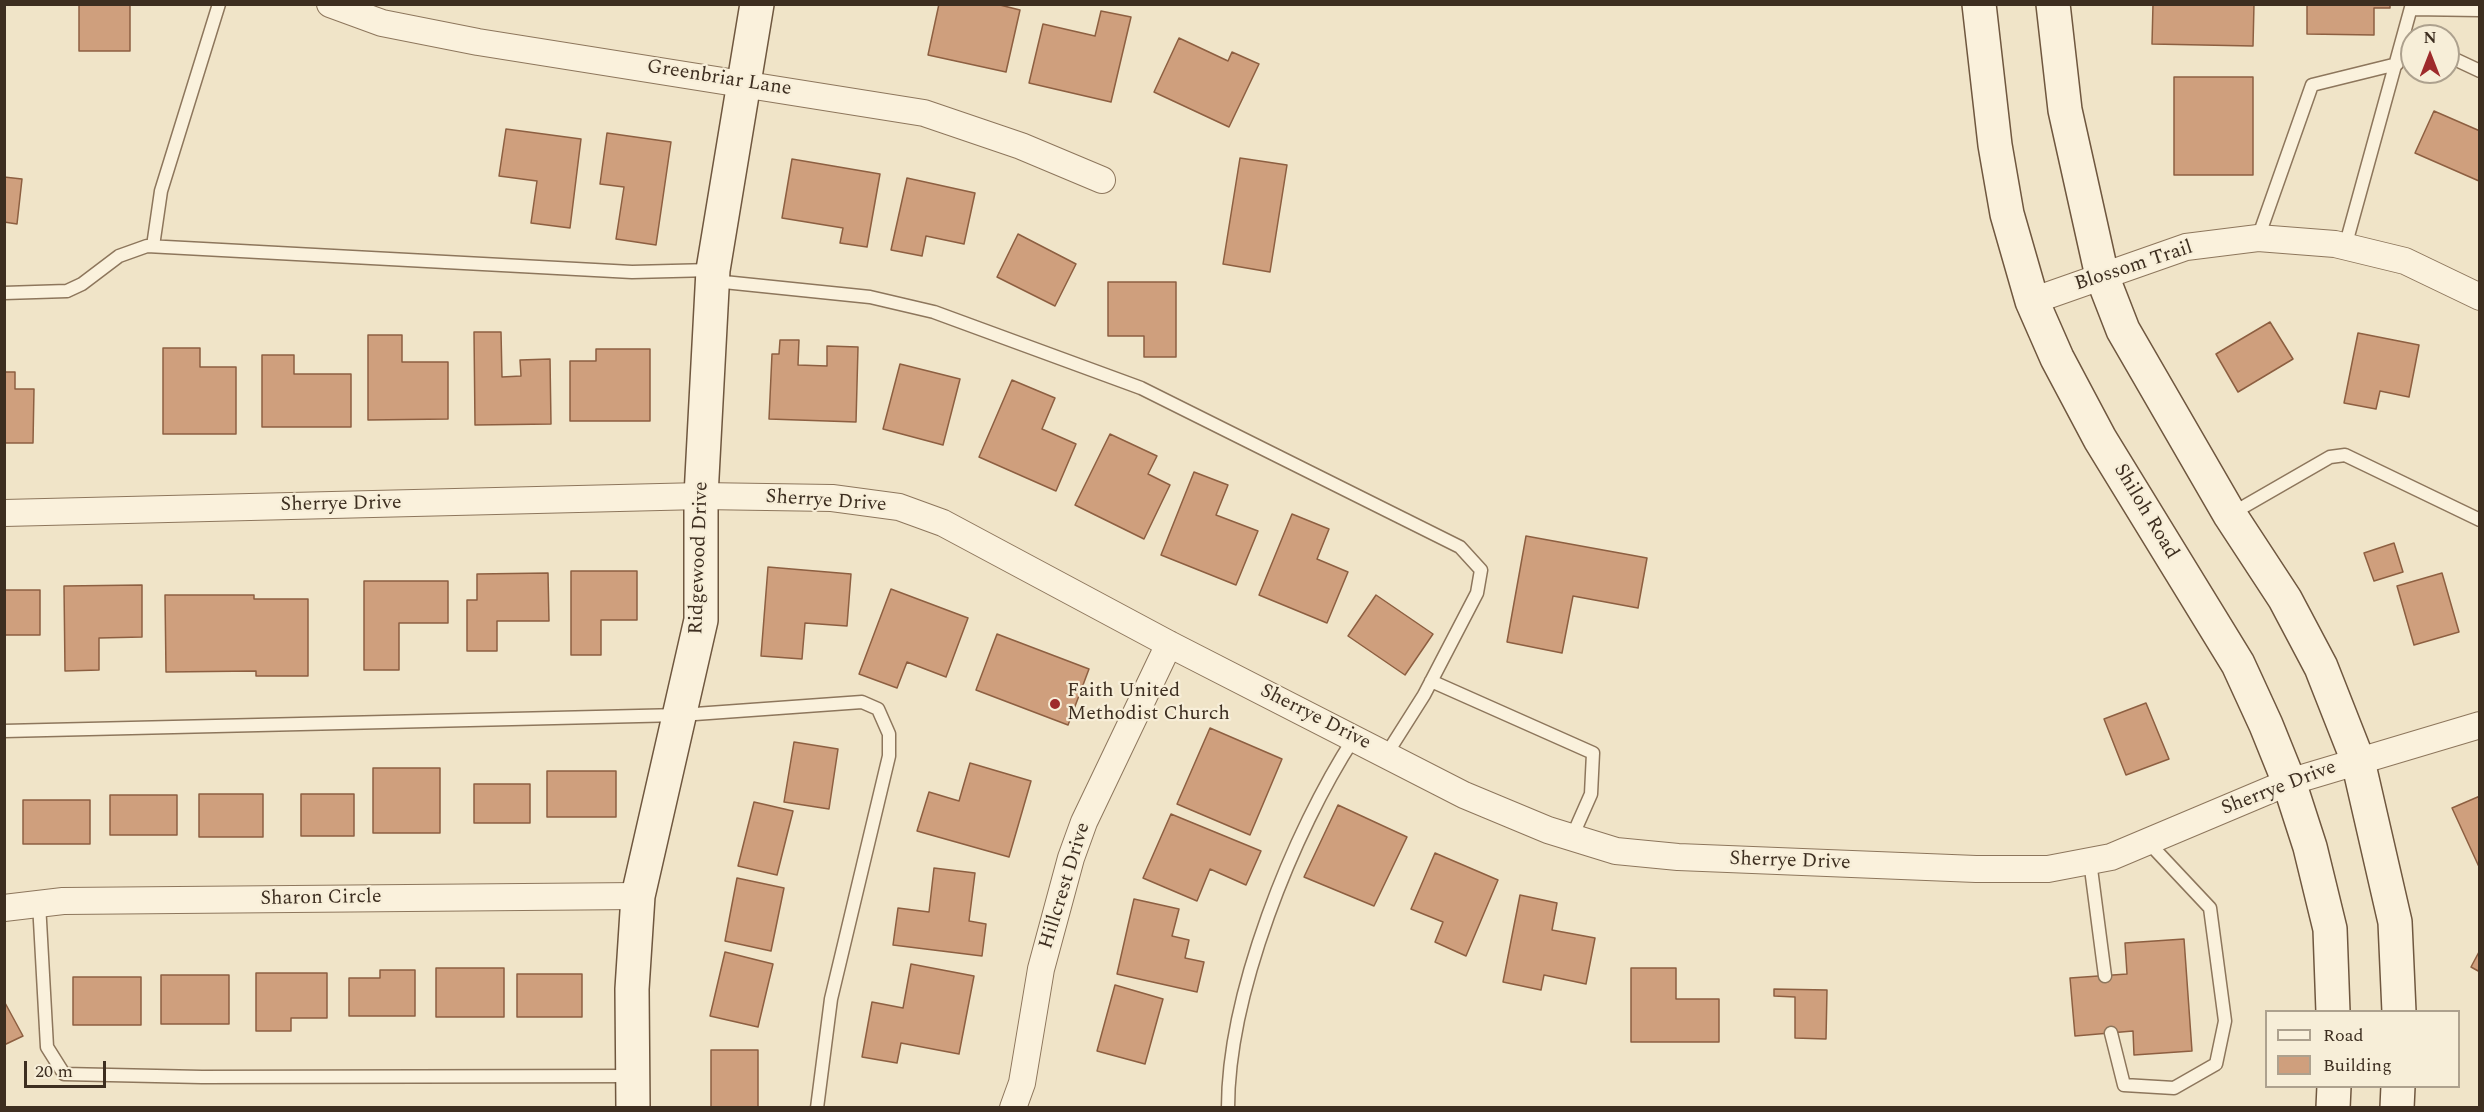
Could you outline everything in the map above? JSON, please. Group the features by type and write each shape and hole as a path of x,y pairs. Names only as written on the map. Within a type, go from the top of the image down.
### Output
{"main road":[{"name":"Ridgewood Drive","path":"633,1092 632,989 638,896 701,620 701,496 713,276 757,4"},
{"name":"Shiloh Road","path":"1979,4 1992,123 2007,214 2032,301 2057,358 2100,438 2238,664 2289,782 2310,847 2330,928 2333,1010"},
{"path":"2053,4 2065,110 2102,276 2123,330 2230,515 2285,599 2321,667 2358,761 2395,922 2399,1010"},
{"path":"2332,1107 2334,1088"},
{"path":"2397,1107 2398,1088"}],"street":[{"name":"Greenbriar Lane","path":"330,4 382,23 478,42 744,82 924,113 1021,146 1102,180"},
{"name":"Blossom Trail","path":"2032,301 2186,247 2258,238 2345,247 2405,261 2480,297"},
{"name":"Sherrye Drive","path":"4,513 701,496 832,498 899,507 942,523 1169,644 1464,795 1548,830 1616,851 1678,857 1976,869 2048,869 2111,857 2289,782 2480,725"},
{"name":"Hillcrest Drive","path":"1013,1107 1022,1083 1041,969 1071,858 1084,822 1169,644"},
{"name":"Sharon Circle","path":"4,908 39,903 638,896"}],"lane":[{"path":"153,246 161,191 219,4"},
{"path":"2410,24 2412,7 2480,10"},
{"path":"2345,247 2400,57"},
{"path":"2460,62 2480,71"},
{"path":"2258,238 2312,85 2397,64"},
{"path":"4,293 67,291 82,284 119,256 153,246 713,276 870,297 934,312 1141,388 1460,547 1481,570 1478,593 1431,681 1386,755"},
{"path":"2230,515 2330,457 2345,455 2480,520"},
{"path":"1431,681 1593,753 1591,794 1572,837"},
{"path":"4,731 681,715 861,702 878,709 889,734 889,756 831,999 817,1107"},
{"path":"1228,1107 1228,1074 1242,1004 1262,936 1290,860 1329,777 1354,738"},
{"path":"2111,1033 2124,1086 2174,1088 2216,1064 2225,1021 2210,908 2148,842"},
{"path":"2090,861 2105,975"},
{"path":"39,903 47,1047 64,1074 633,1092"}],"building":[{"path":"79,4 130,4 130,51 79,51"},
{"path":"939,4 996,4 1020,10 1006,72 928,55"},
{"path":"2153,4 2254,4 2253,46 2152,44"},
{"path":"2307,4 2390,4 2390,8 2374,8 2374,35 2307,34"},
{"path":"1101,11 1131,17 1111,102 1029,83 1043,24 1095,36"},
{"path":"1179,38 1228,61 1232,52 1259,64 1229,127 1154,92"},
{"path":"2174,77 2253,77 2253,175 2174,175"},
{"path":"2434,111 2480,131 2479,181 2415,153"},
{"path":"506,129 581,139 570,228 531,223 537,181 499,176"},
{"path":"607,133 671,142 656,245 616,239 624,187 600,184"},
{"path":"1240,158 1287,165 1270,272 1223,264"},
{"path":"792,159 880,174 867,247 840,243 843,228 782,218"},
{"path":"4,177 22,179 17,224 4,222"},
{"path":"907,178 975,193 964,244 926,236 922,256 891,250"},
{"path":"1018,234 1076,264 1055,306 997,277"},
{"path":"1108,282 1176,282 1176,357 1144,357 1144,336 1108,336"},
{"path":"2270,322 2293,359 2238,392 2216,354"},
{"path":"474,332 501,332 502,377 521,376 520,360 550,359 551,424 475,425"},
{"path":"2358,333 2419,345 2409,397 2380,391 2376,409 2344,403"},
{"path":"368,335 402,335 402,362 448,362 448,419 368,420"},
{"path":"780,340 799,340 798,365 827,366 827,346 858,347 856,422 769,419 772,354 779,354"},
{"path":"163,348 200,348 200,367 236,367 236,434 163,434"},
{"path":"596,349 650,349 650,421 570,421 570,361 596,361"},
{"path":"262,355 294,355 294,374 351,374 351,427 262,427"},
{"path":"900,364 960,379 943,445 883,429"},
{"path":"4,372 15,372 15,389 34,389 33,443 4,443"},
{"path":"1012,380 1055,398 1042,429 1076,444 1056,491 979,457"},
{"path":"1110,434 1157,456 1148,474 1170,485 1144,539 1075,505"},
{"path":"1194,472 1228,485 1216,515 1258,531 1236,585 1161,555"},
{"path":"1292,514 1329,529 1317,559 1348,572 1327,623 1259,595"},
{"path":"1526,536 1647,558 1638,608 1573,596 1562,653 1507,642"},
{"path":"2394,543 2403,572 2374,581 2364,553"},
{"path":"768,567 851,574 847,626 805,623 802,659 761,656"},
{"path":"571,571 637,571 637,620 601,620 601,655 571,655"},
{"path":"548,573 549,621 497,621 497,651 467,651 467,600 477,600 477,574"},
{"path":"2442,573 2459,632 2414,645 2397,586"},
{"path":"364,581 448,581 448,623 399,623 399,670 364,670"},
{"path":"142,585 142,637 99,638 99,670 65,671 64,586"},
{"path":"891,589 968,618 946,677 907,662 897,688 859,674"},
{"path":"4,590 40,590 40,635 4,635"},
{"path":"165,595 254,595 254,599 308,599 308,676 256,676 256,671 166,672"},
{"path":"1376,595 1433,634 1405,675 1348,636"},
{"path":"997,634 1089,669 1068,725 976,690"},
{"path":"2146,703 2169,759 2126,775 2104,719"},
{"path":"1210,728 1282,759 1250,835 1177,804"},
{"path":"794,742 838,749 829,809 784,802"},
{"path":"970,763 1031,781 1009,857 917,831 929,792 959,801"},
{"path":"373,768 440,768 440,833 373,833"},
{"path":"547,771 616,771 616,817 547,817"},
{"path":"474,784 530,784 530,823 474,823"},
{"path":"199,794 263,794 263,837 199,837"},
{"path":"301,794 354,794 354,836 301,836"},
{"path":"110,795 177,795 177,835 110,835"},
{"path":"2480,796 2480,869 2452,808"},
{"path":"23,800 90,800 90,844 23,844"},
{"path":"754,802 793,811 777,875 738,866"},
{"path":"1338,805 1407,837 1374,906 1304,877"},
{"path":"1171,814 1261,851 1246,885 1210,869 1197,901 1143,878"},
{"path":"1435,853 1498,880 1466,956 1435,942 1443,922 1411,909"},
{"path":"934,868 975,873 969,921 986,924 982,956 893,945 898,908 929,912"},
{"path":"737,878 784,888 771,951 725,941"},
{"path":"1520,895 1557,903 1552,930 1595,938 1586,984 1544,975 1541,990 1503,982"},
{"path":"1134,899 1179,909 1172,936 1189,940 1185,958 1204,962 1197,992 1117,974"},
{"path":"2184,939 2192,1051 2134,1055 2133,1031 2075,1036 2070,978 2127,974 2125,943"},
{"path":"2480,950 2480,972 2471,967"},
{"path":"725,952 773,964 758,1027 710,1016"},
{"path":"911,964 974,976 959,1054 901,1043 897,1063 862,1057 872,1002 903,1008"},
{"path":"436,968 504,968 504,1017 436,1017"},
{"path":"1631,968 1676,968 1676,999 1719,999 1719,1042 1631,1042"},
{"path":"380,970 415,970 415,1016 349,1016 349,978 380,978"},
{"path":"256,973 327,973 327,1018 291,1018 291,1031 256,1031"},
{"path":"517,974 582,974 582,1017 517,1017"},
{"path":"161,975 229,975 229,1024 161,1024"},
{"path":"73,977 141,977 141,1025 73,1025"},
{"path":"1115,985 1163,999 1145,1064 1097,1051"},
{"path":"1774,989 1827,990 1826,1039 1795,1038 1795,997 1774,996"},
{"path":"4,1001 23,1036 4,1045"},
{"path":"711,1050 758,1050 758,1108 711,1108"}],"place":[{"name":"Faith United Methodist Church","path":"1055,704"}]}
